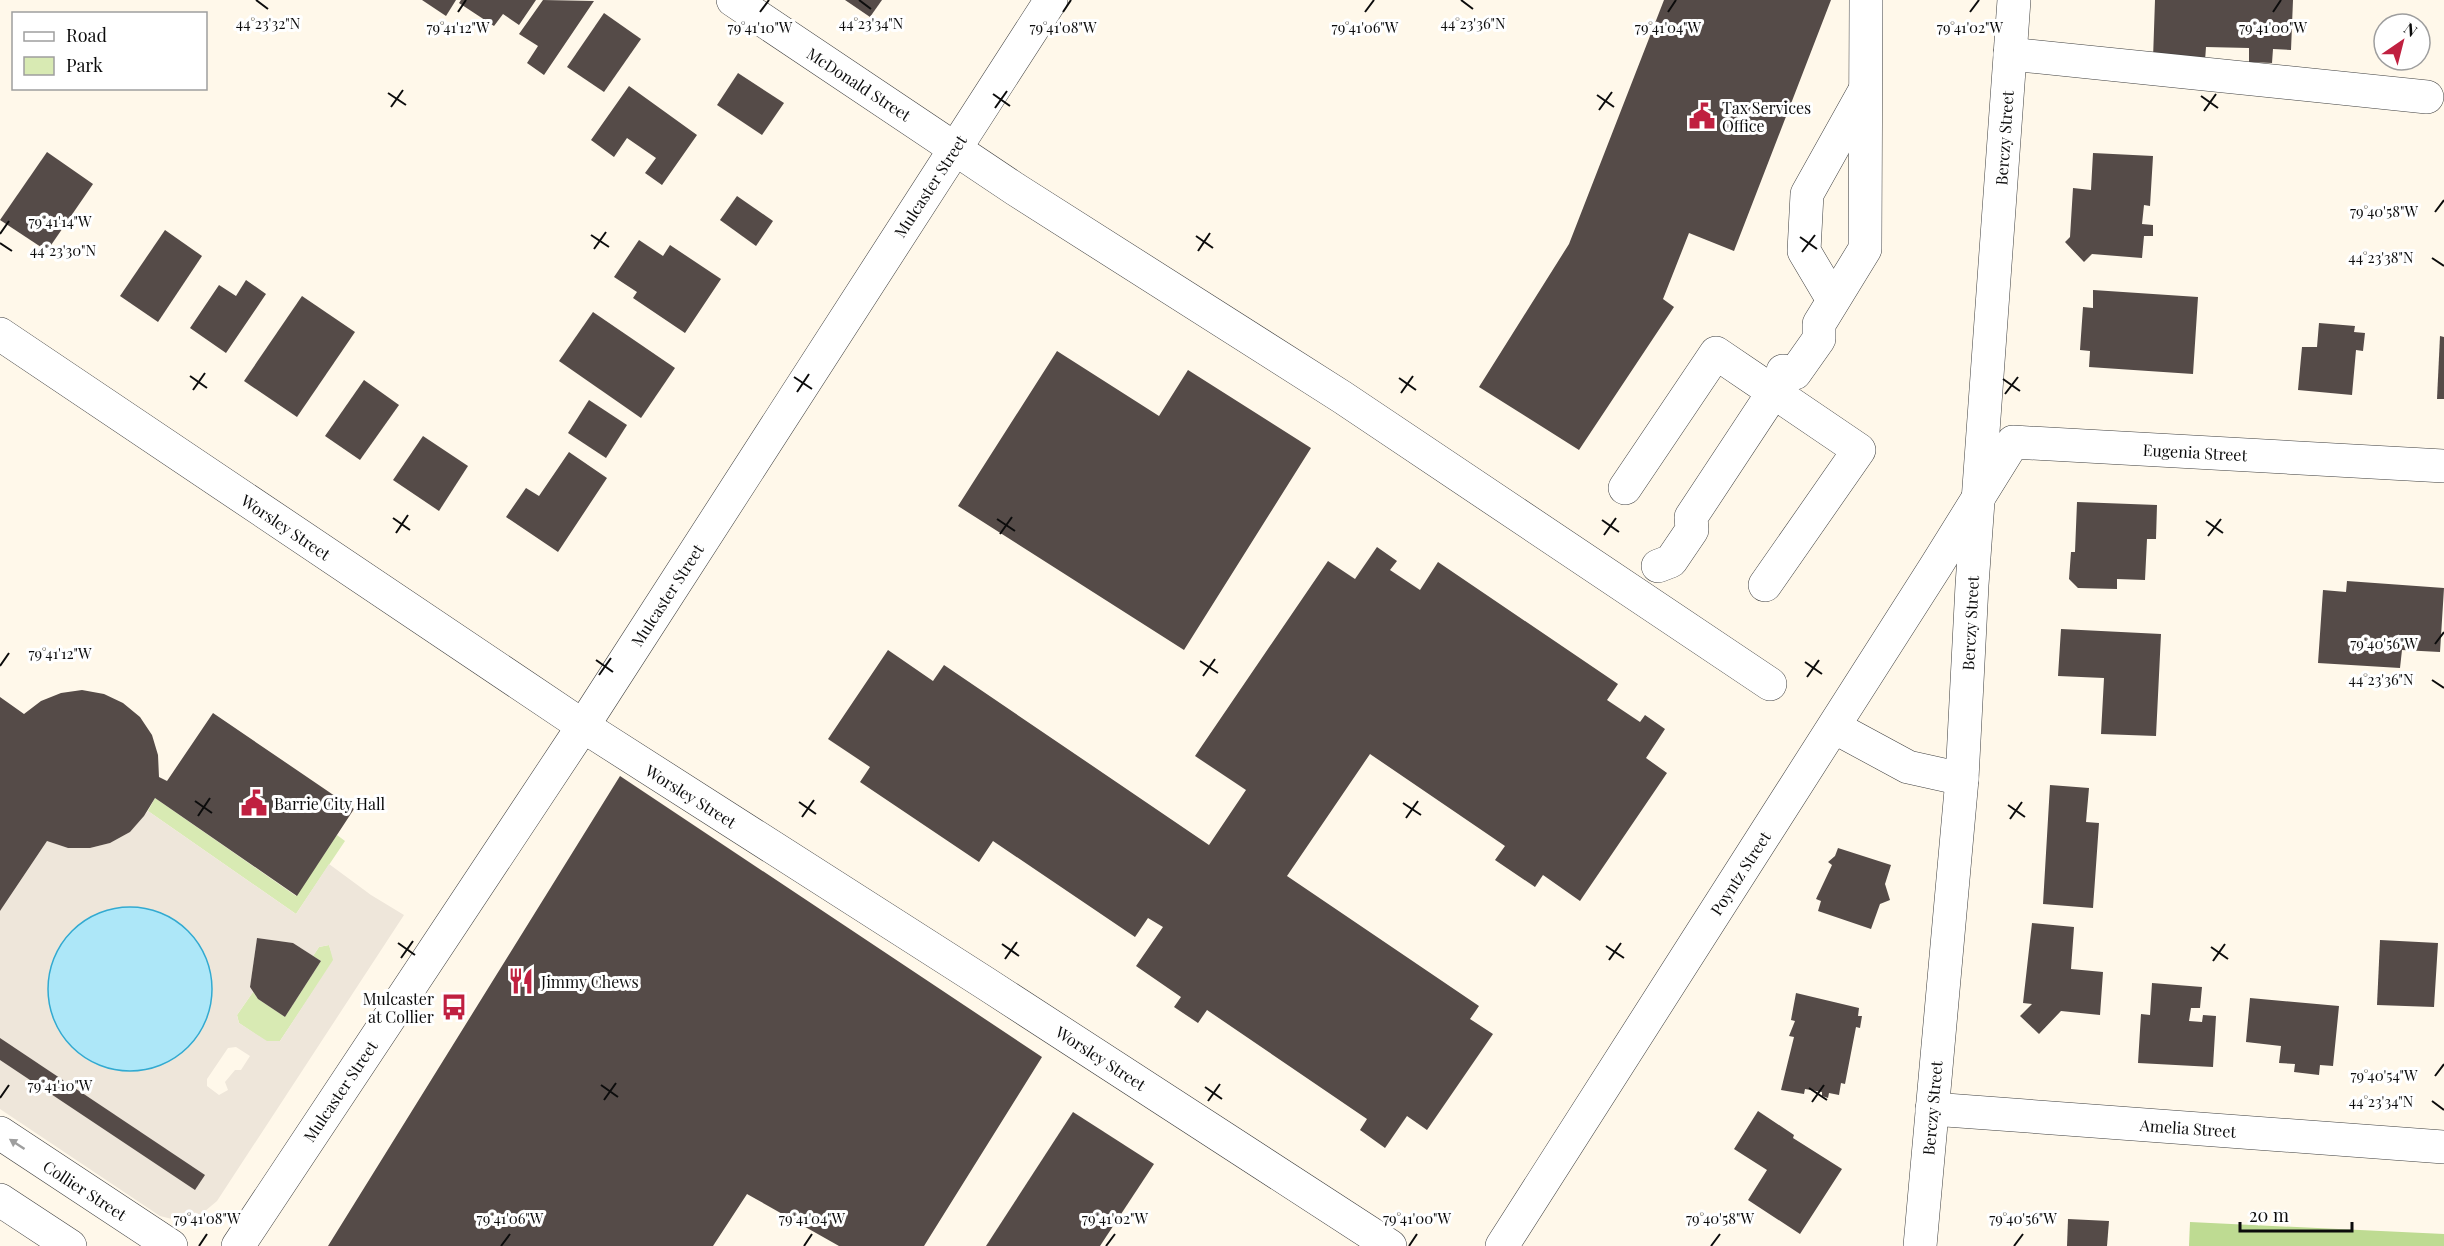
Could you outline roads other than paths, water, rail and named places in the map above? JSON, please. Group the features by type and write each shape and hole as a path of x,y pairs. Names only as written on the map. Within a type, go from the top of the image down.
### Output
{"street":[{"name":"McDonald Street","path":"733,0 1028,198 1333,391 1770,684"},
{"name":"Mulcaster Street","path":"238,1246 583,726 1051,0"},
{"path":"1638,596 1658,566 1671,561 1692,530 1691,517 1779,384 1782,364 1805,331 1826,312 1865,249 1866,0"},
{"name":"Berczy Street","path":"1920,1246 1962,779 1978,500 2014,0"},
{"path":"2010,54 2427,97"},
{"path":"1826,312 1804,252 1807,194 1865,90"},
{"name":"Worsley Street","path":"0,334 583,726 1390,1246"},
{"path":"1625,488 1716,353 1779,384 1859,450 1765,585"},
{"name":"Eugenia Street","path":"1978,500 2013,442 2444,466"},
{"name":"Poyntz Street","path":"1502,1246 1978,500"},
{"path":"1834,727 1908,767 1962,779"},
{"name":"Amelia Street","path":"1932,1109 2444,1147"},
{"name":"Collier Street","path":"0,1133 171,1246"},
{"path":"0,1200 70,1246"}],"water":[{"path":"130,907 161,914 188,931 205,958 212,989 205,1020 188,1047 161,1064 130,1071 99,1064 72,1047 55,1020 48,989 55,958 72,931 99,914"}],"place":[{"name":"Tax Services Office","path":"1702,116"},
{"name":"Barrie City Hall","path":"254,803"},
{"name":"Jimmy Chews","path":"521,981"},
{"name":"Mulcaster at Collier","path":"454,1007"}]}
